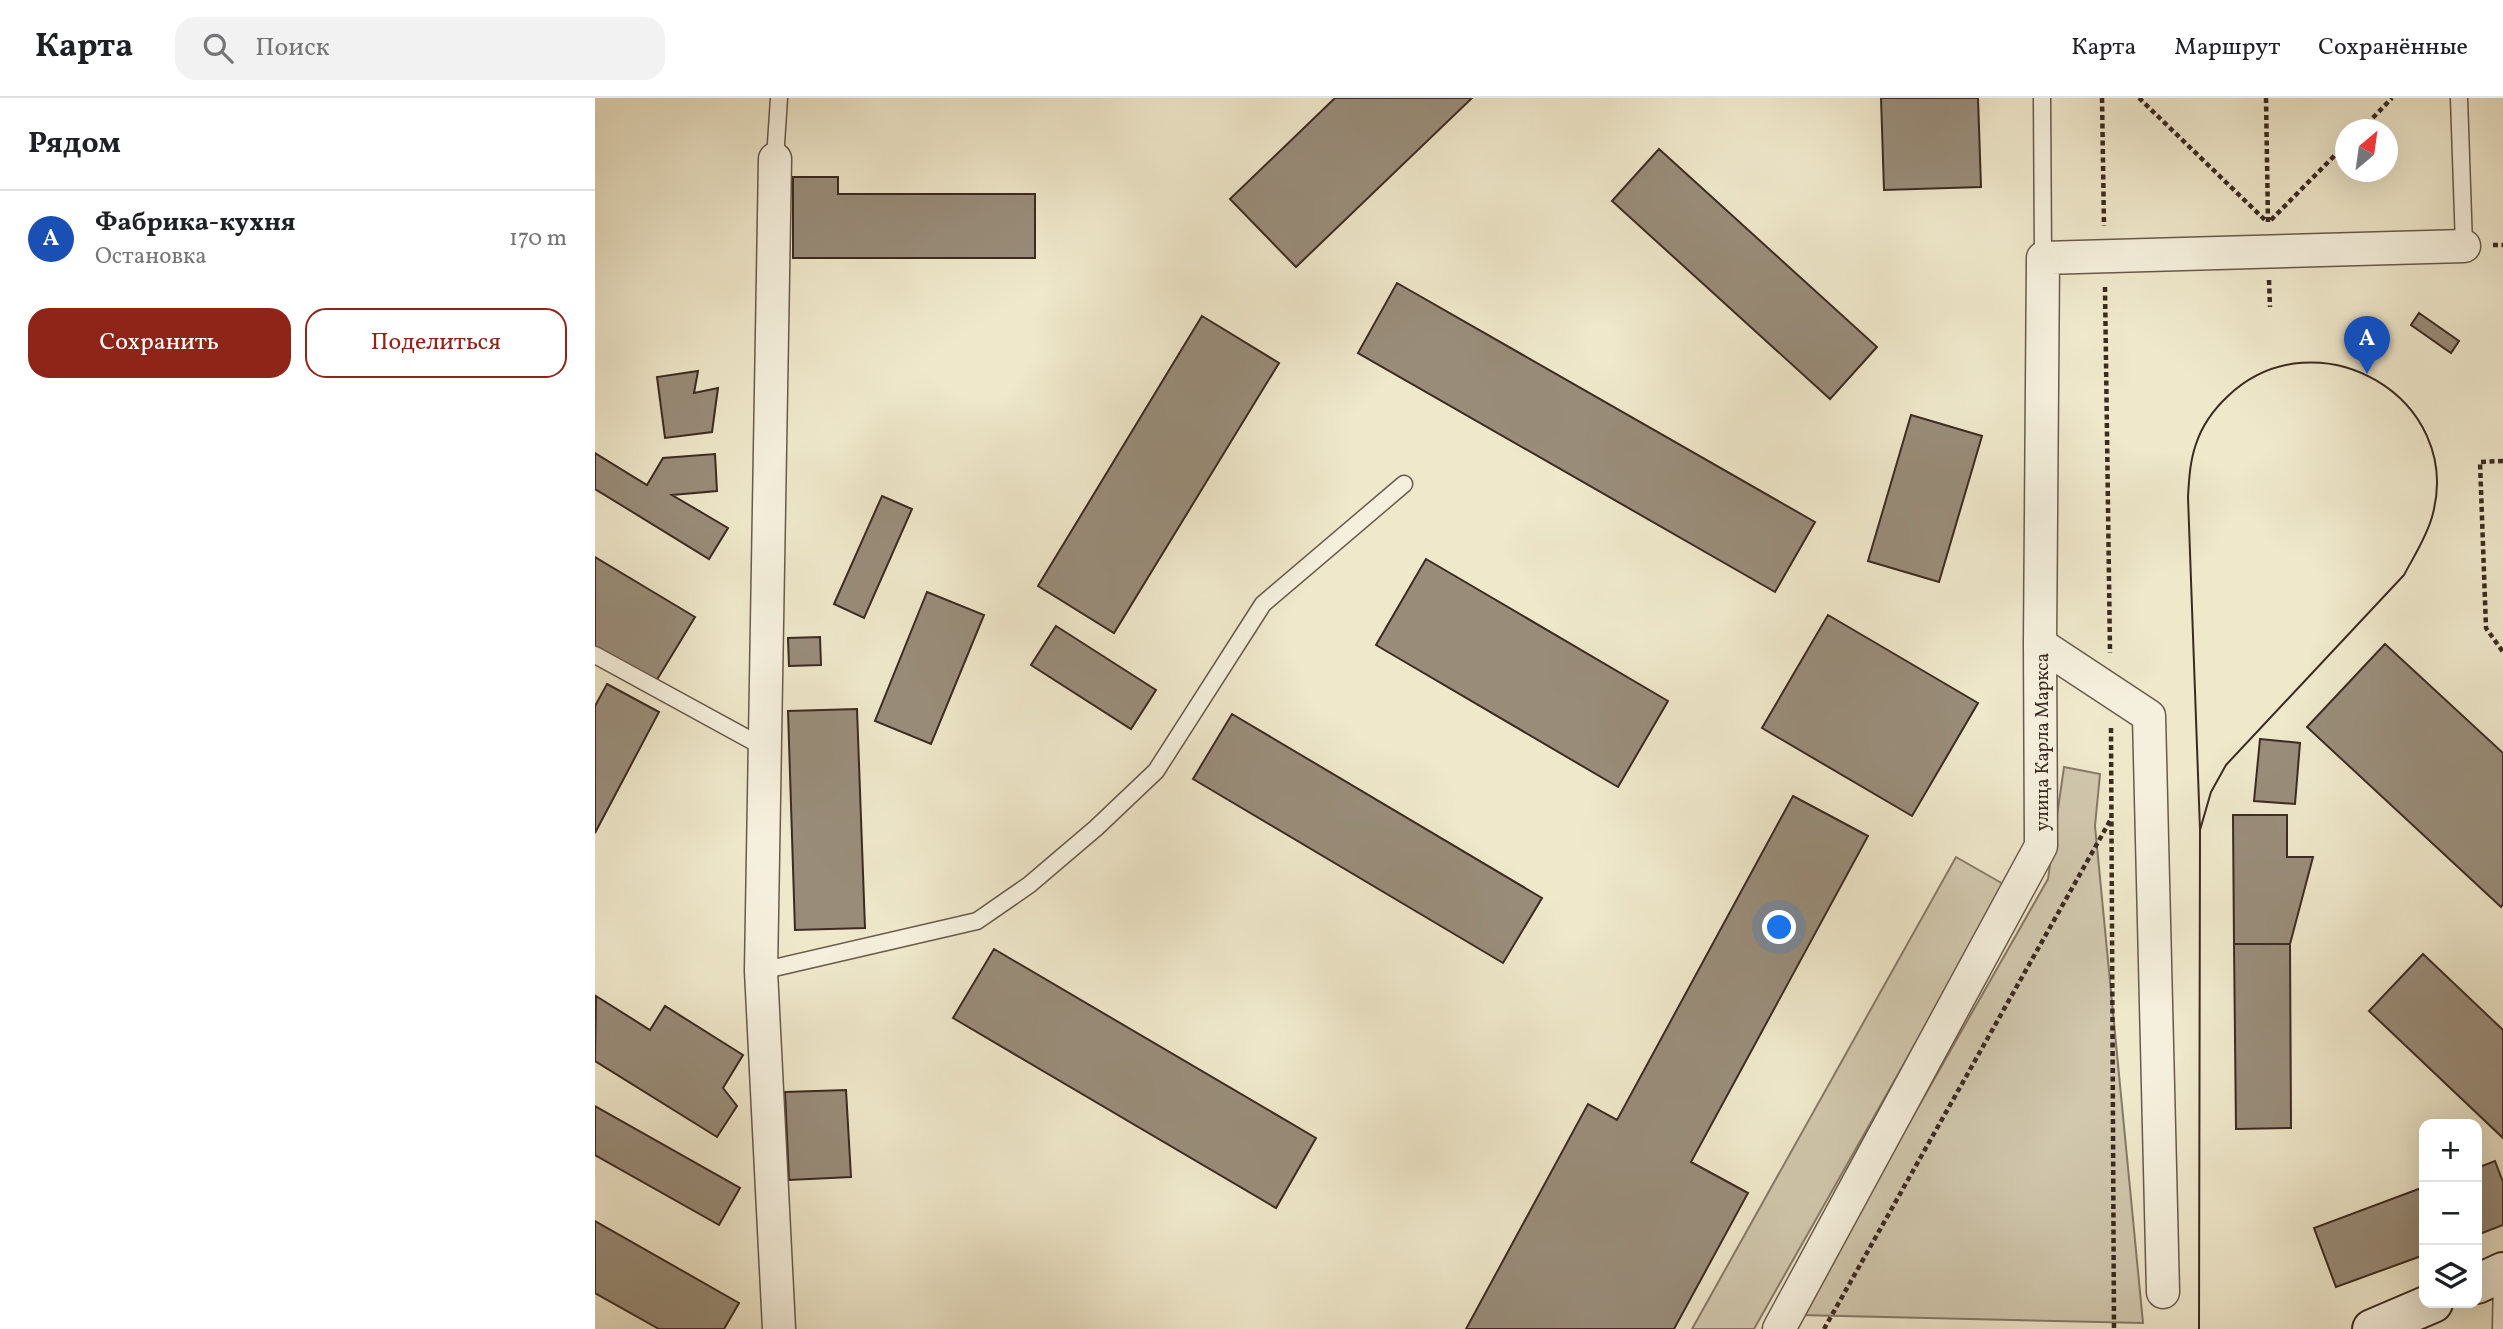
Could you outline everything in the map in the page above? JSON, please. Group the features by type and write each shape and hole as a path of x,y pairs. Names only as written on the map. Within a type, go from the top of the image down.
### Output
{"main road":[{"path":"2372,1329 2421,1308"}],"street":[{"path":"775,159 761,971 779,1329"},
{"path":"2043,258 2464,246"},
{"name":"улица Карла Маркса","path":"1779,1329 2041,846 2043,258"},
{"path":"2040,644 2149,716 2163,1292"}],"lane":[{"path":"775,159 779,98"},
{"path":"2042,98 2043,258"},
{"path":"2459,98 2464,246"},
{"path":"761,971 977,921 1029,885 1096,828 1156,771 1263,604 1404,484"},
{"path":"595,655 765,748"},
{"path":"2494,1276 2501,1329"}],"path":[{"path":"2102,98 2111,654"},
{"path":"2139,98 2268,223"},
{"path":"2266,98 2268,223"},
{"path":"2372,119 2392,98"},
{"path":"2268,223 2335,156"},
{"path":"2503,461 2480,462 2486,628 2503,652"},
{"path":"2111,725 2114,1329"},
{"path":"1824,1329 2112,818"}],"shaded area":[{"path":"2064,767 2100,774 2095,826 2143,1323 1800,1315 2048,879"},
{"path":"1956,857 2005,885 1754,1329 1692,1329"}],"building":[{"path":"1335,98 1472,98 1296,267 1230,199"},
{"path":"1881,98 1978,98 1981,187 1884,190"},
{"path":"1659,149 1877,347 1830,399 1612,201"},
{"path":"793,177 838,177 838,194 1035,194 1035,258 793,258"},
{"path":"1397,283 1815,522 1775,592 1358,353"},
{"path":"2419,313 2459,341 2451,353 2411,325"},
{"path":"1202,316 1279,363 1114,633 1038,586"},
{"path":"698,371 694,393 718,388 712,432 665,438 657,377"},
{"path":"1911,415 1982,436 1939,582 1868,561"},
{"path":"595,453 647,485 663,458 715,454 717,491 672,495 728,528 709,559 595,489"},
{"path":"882,496 912,509 864,618 834,604"},
{"path":"595,557 695,617 655,683 595,647"},
{"path":"1426,559 1668,701 1618,787 1376,645"},
{"path":"927,592 984,615 931,744 875,721"},
{"path":"1828,615 1978,703 1912,816 1762,728"},
{"path":"1056,626 1156,690 1131,729 1031,665"},
{"path":"820,637 821,665 789,666 788,638"},
{"path":"2385,644 2503,753 2501,907 2307,727"},
{"path":"607,684 659,712 595,833 595,706"},
{"path":"857,709 865,928 795,930 788,711"},
{"path":"1232,714 1542,898 1503,963 1193,779"},
{"path":"2260,739 2300,743 2295,804 2254,801"},
{"path":"1793,796 1868,836 1691,1162 1748,1193 1674,1329 1466,1329 1588,1104 1617,1120"},
{"path":"2233,815 2287,815 2287,857 2313,857 2290,944 2234,944"},
{"path":"2234,944 2290,944 2291,1128 2236,1129"},
{"path":"994,949 1316,1138 1276,1208 953,1018"},
{"path":"2423,954 2503,1030 2503,1138 2369,1011"},
{"path":"596,996 650,1030 665,1006 743,1055 723,1088 737,1106 717,1137 595,1061"},
{"path":"846,1090 851,1177 789,1180 785,1092"},
{"path":"595,1106 740,1188 719,1225 595,1155"},
{"path":"2495,1161 2503,1182 2503,1225 2482,1233 2482,1182 2482,1166"},
{"path":"2419,1189 2419,1257 2336,1287 2314,1228"},
{"path":"595,1221 739,1303 724,1329 659,1329 595,1293"}],"tram line":[{"path":"2199,1329 2200,830 2188,497 2191,463 2199,437 2213,412 2228,396 2264,372 2302,363 2341,366 2376,380 2406,404 2427,436 2437,474 2432,517 2404,575 2226,765 2211,792 2200,830"}],"place":[{"name":"Фабрика-кухня","path":"2367,374"}]}
